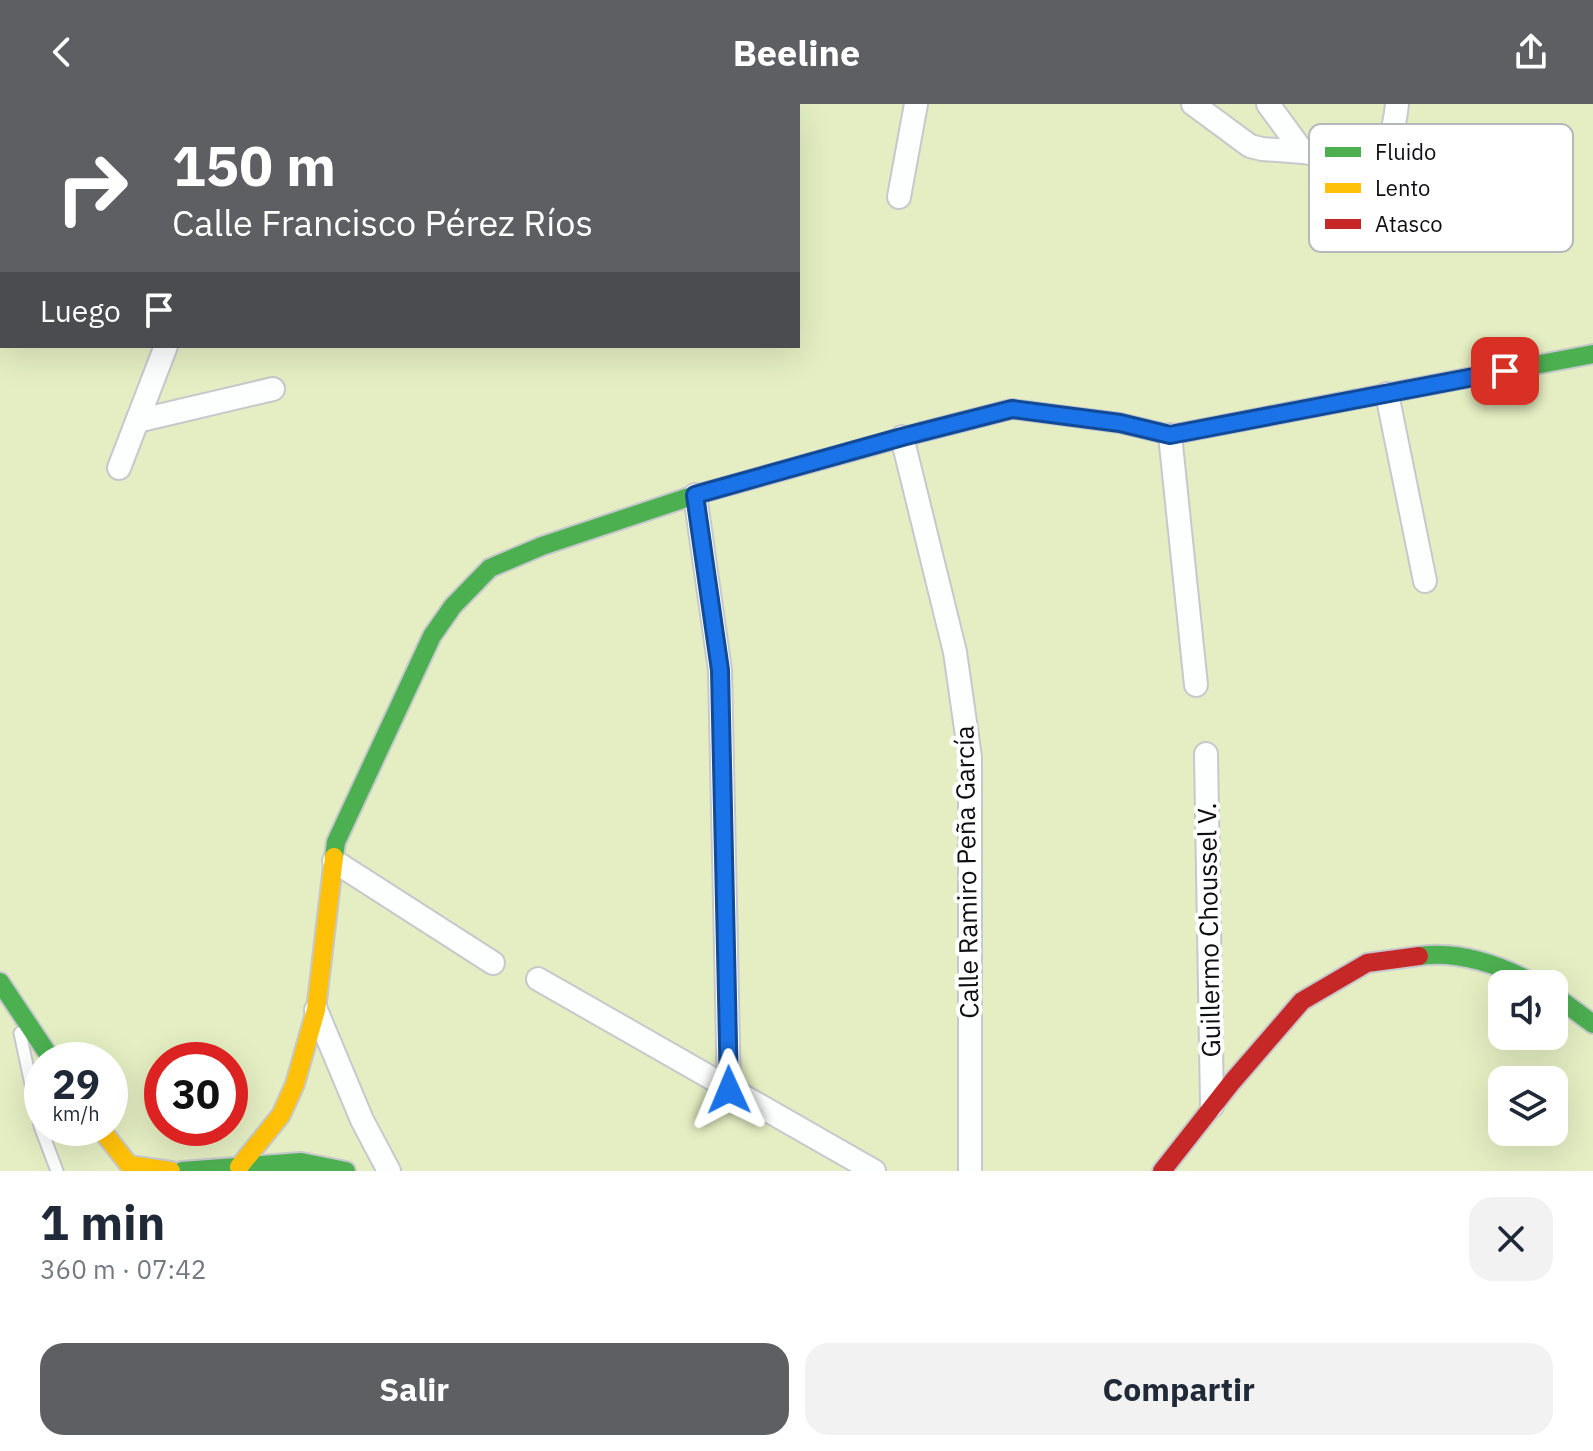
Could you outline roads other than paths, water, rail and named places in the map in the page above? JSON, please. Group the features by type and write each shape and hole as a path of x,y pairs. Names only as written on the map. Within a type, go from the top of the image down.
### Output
{"street":[{"path":"899,197 916,104"},
{"path":"1193,104 1250,146 1309,153"},
{"path":"1268,104 1303,152"},
{"path":"1395,124 1397,104"},
{"path":"119,468 165,348"},
{"path":"239,1167 281,1115 295,1084 316,1010 336,842 432,636 453,606 490,568 542,546 695,495 1012,409 1120,423 1170,435 1593,354"},
{"path":"137,421 273,389"},
{"path":"1387,394 1425,581"},
{"path":"1170,435 1196,685"},
{"name":"Calle Ramiro Peña García","path":"902,437 955,652 970,757 970,1171"},
{"path":"695,495 720,670 729,1090"},
{"name":"Guillermo Choussel V.","path":"1206,754 1212,1106"},
{"path":"334,861 493,963"},
{"path":"1162,1171 1212,1106 1302,1001 1367,963 1438,953 1510,970"},
{"path":"538,979 874,1171"},
{"path":"0,982 39,1042"},
{"path":"1568,1005 1593,1024"},
{"path":"316,1010 362,1120 389,1171"},
{"path":"114,1146 131,1168 171,1171"},
{"path":"182,1171 301,1162 346,1171"}],"lane":[{"path":"15,1008 40,1126 57,1171"}]}
